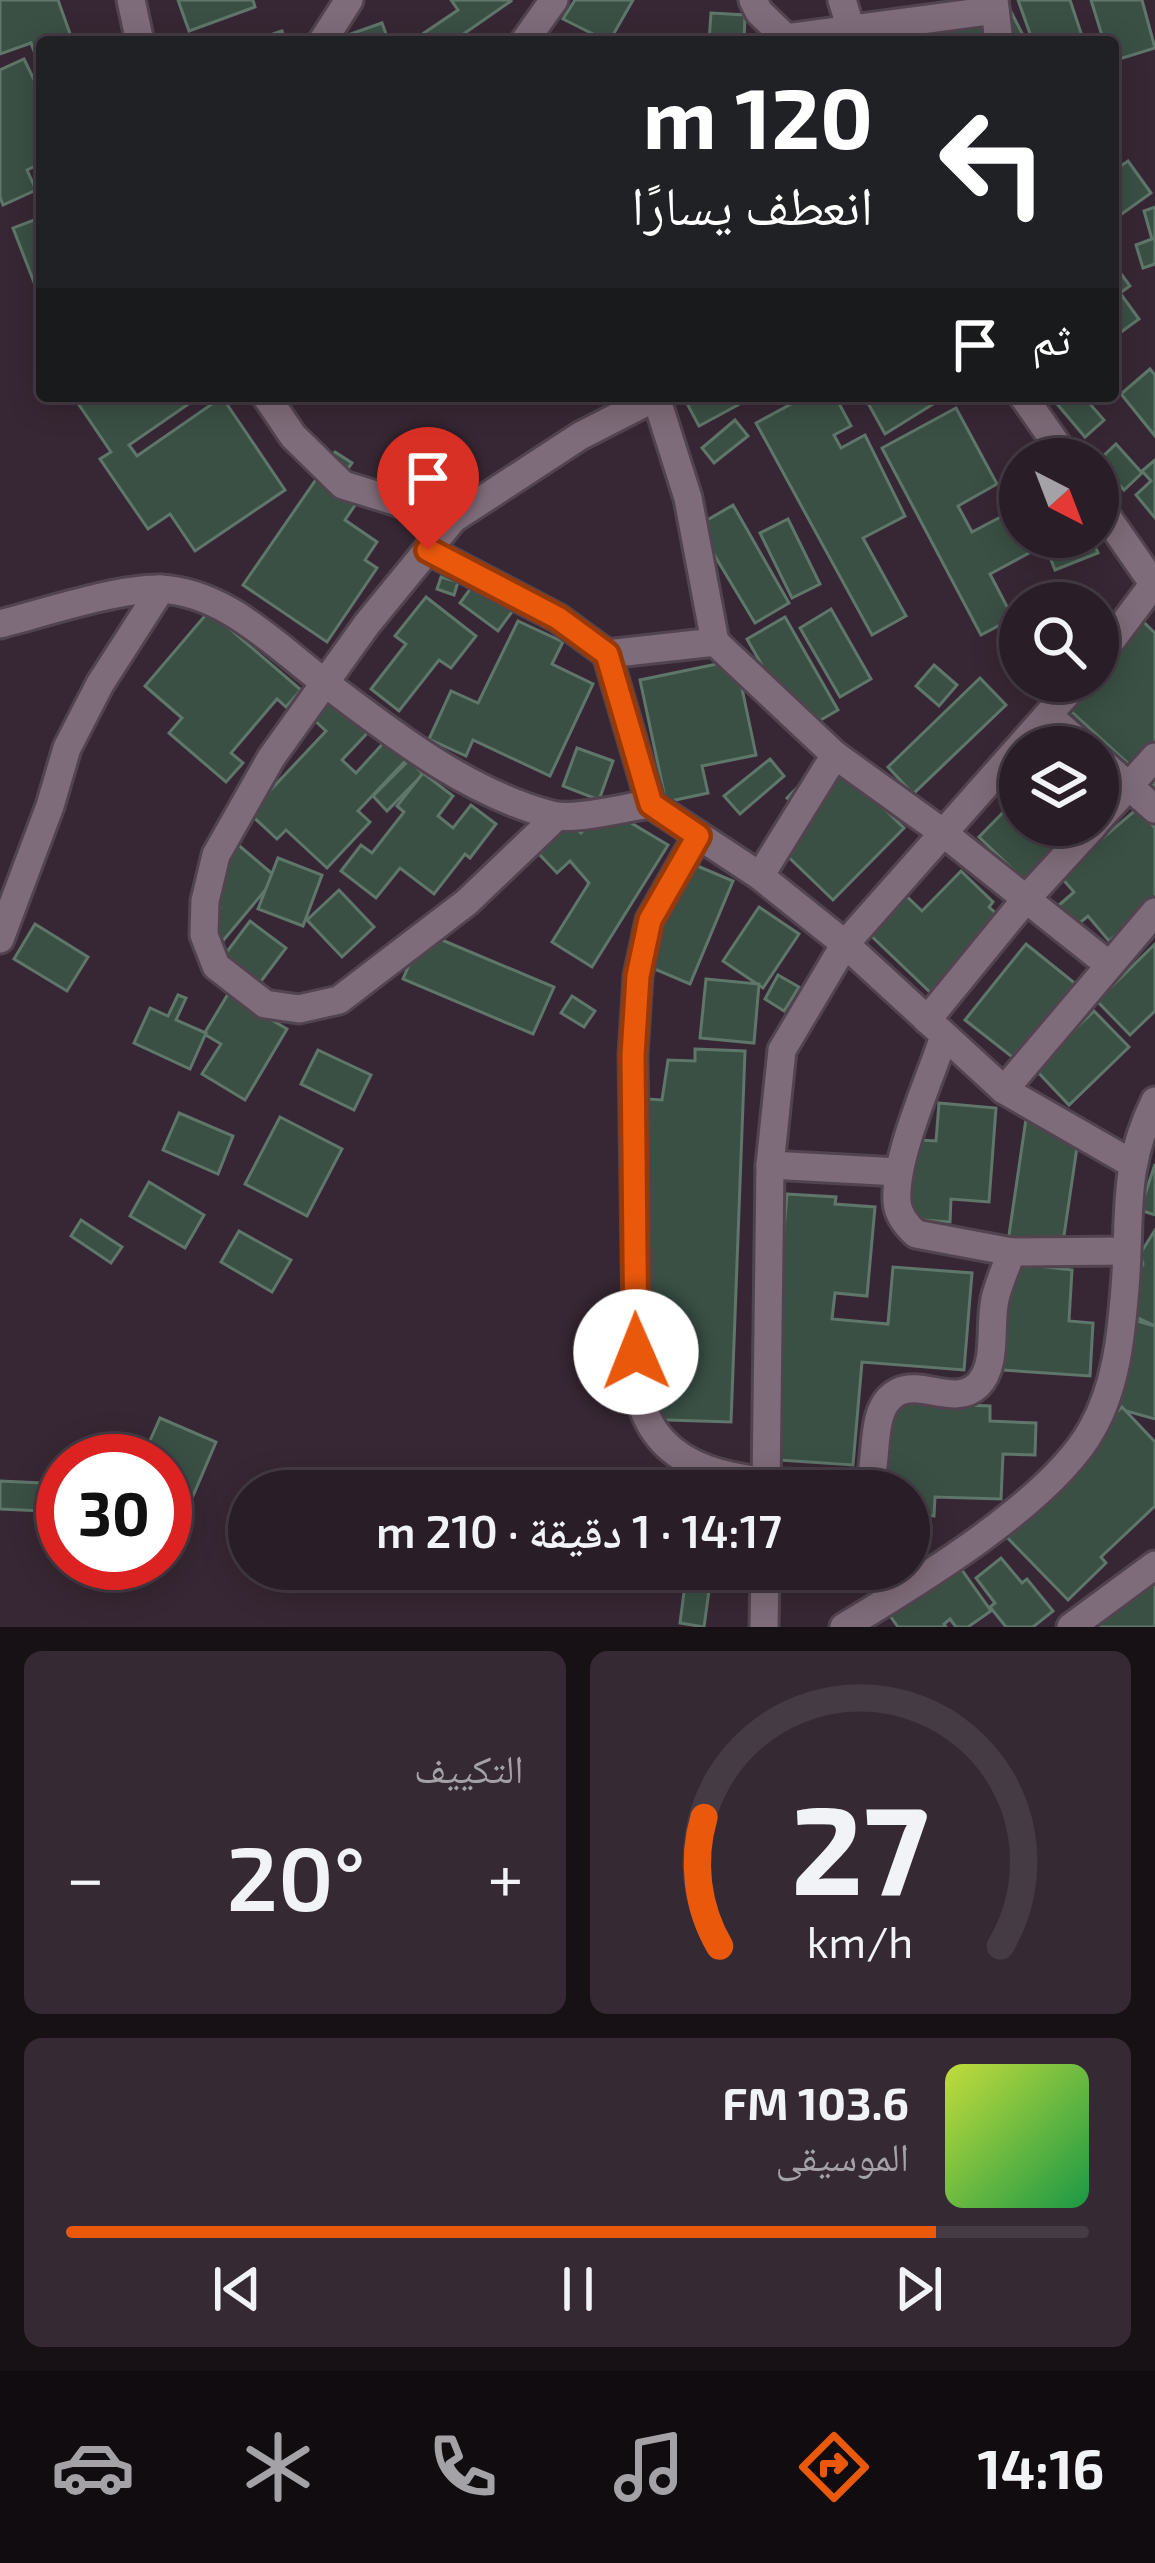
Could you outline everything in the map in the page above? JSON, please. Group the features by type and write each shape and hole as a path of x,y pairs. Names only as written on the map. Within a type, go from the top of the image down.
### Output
{"street":[{"path":"131,0 139,36"},
{"path":"326,36 349,0"},
{"path":"528,36 554,0"},
{"path":"753,0 784,36"},
{"path":"794,36 849,23 994,5 998,36"},
{"path":"270,402 293,436 344,485 453,519"},
{"path":"556,817 467,902 340,1000 299,1009 265,1004 216,966 204,935 205,901 216,855 271,758 324,682 453,519 580,436 647,402"},
{"path":"659,402 688,497 715,642 835,755 942,832 1109,965"},
{"path":"1027,402 1052,438"},
{"path":"1119,534 1154,584 1119,630"},
{"path":"428,550 558,618 607,654 651,804 760,876 845,944 1004,1090 1131,1163"},
{"path":"0,624 161,589 213,603 258,627 324,682 459,778 556,817 651,804"},
{"path":"0,939 67,748 100,684 161,589"},
{"path":"607,654 715,642"},
{"path":"766,1470 770,1166 782,1050 845,944 1059,702"},
{"path":"1048,715 1060,726"},
{"path":"760,876 835,755"},
{"path":"1119,797 1155,757"},
{"path":"1119,777 1155,809"},
{"path":"698,836 650,920 638,976 633,1055 638,1388 642,1414 655,1436 686,1461 708,1470"},
{"path":"1075,846 1026,899 936,1028 899,1172 897,1206 905,1225 916,1234 1012,1252 1125,1251"},
{"path":"1004,1090 1155,912"},
{"path":"844,1627 913,1585 1007,1517 1061,1469 1091,1432 1113,1382 1125,1285 1131,1163 1155,1101"},
{"path":"770,1166 899,1172"},
{"path":"873,1470 878,1416 892,1396 902,1389 963,1394 980,1383 988,1367 995,1298 1012,1252"},
{"path":"1070,1627 1155,1564"},
{"path":"764,1627 765,1590"}],"building":[{"path":"0,0 58,0 71,36 36,36 36,57 31,43 0,54"},
{"path":"178,0 253,0 255,7 189,31"},
{"path":"451,0 511,1 461,36 426,36 458,10"},
{"path":"575,0 633,0 612,36 597,36 563,19"},
{"path":"1005,0 1023,36 920,36 974,9"},
{"path":"1018,0 1070,0 1082,36 1031,36"},
{"path":"1091,0 1142,0 1155,48 1119,59 1119,36 1102,36"},
{"path":"711,13 745,15 744,36 709,36"},
{"path":"382,23 387,36 345,36"},
{"path":"24,59 36,84 36,166 27,170 36,190 3,205 0,197 0,70"},
{"path":"1128,161 1151,193 1119,216 1119,167"},
{"path":"1155,207 1155,264 1143,268 1136,245 1152,239 1144,211"},
{"path":"36,219 36,287 13,228"},
{"path":"1119,271 1130,286 1120,293 1139,319 1119,334"},
{"path":"1150,369 1155,375 1155,436 1121,394"},
{"path":"77,402 191,402 129,445 137,456 215,402 225,402 285,490 195,551 170,514 148,529 100,459 111,452"},
{"path":"686,402 736,402 738,405 699,426"},
{"path":"795,402 838,402 851,426 834,435 841,448 865,435 905,516 863,538 906,616 872,635 756,423"},
{"path":"867,402 936,402 885,434"},
{"path":"1088,402 1104,420 1085,437 1057,404"},
{"path":"956,408 997,484 958,506 972,532 999,518 999,558 1020,558 990,574 999,591 999,625 981,635 882,448"},
{"path":"735,420 748,436 714,463 702,448"},
{"path":"1119,447 1142,473 1124,490 1119,484"},
{"path":"335,452 352,463 344,474 366,489 345,520 377,542 365,560 377,568 327,642 243,585"},
{"path":"1155,460 1155,518 1136,495 1151,481 1142,471"},
{"path":"733,505 789,603 755,623 697,526"},
{"path":"788,519 820,584 792,598 760,533"},
{"path":"1050,558 1085,558 1055,570"},
{"path":"441,577 458,582 454,595 437,589"},
{"path":"479,577 517,605 498,631 460,603"},
{"path":"426,597 476,636 451,668 439,660 399,711 371,689 406,644 395,636"},
{"path":"831,609 871,679 840,697 800,628"},
{"path":"209,611 301,690 286,707 277,699 231,753 243,763 226,782 169,733 182,718 145,686"},
{"path":"1132,611 1155,633 1155,788 1119,755 1119,726 1087,726 1062,703 1119,702 1119,625"},
{"path":"785,617 838,710 800,732 747,639"},
{"path":"518,621 563,642 552,664 593,684 550,776 473,740 466,756 429,739 451,691 478,703"},
{"path":"736,660 756,755 702,766 708,793 666,802 640,680"},
{"path":"934,665 957,685 939,706 916,686"},
{"path":"980,678 1006,705 913,794 888,767"},
{"path":"336,692 373,727 342,760 356,773 387,739 408,758 358,811 370,822 327,868 286,830 277,839 249,813 326,731 312,718"},
{"path":"577,748 613,761 599,800 563,786"},
{"path":"829,755 904,828 833,900 774,843 803,813 787,798"},
{"path":"770,759 784,776 740,814 724,796"},
{"path":"409,760 423,774 387,811 373,796"},
{"path":"423,773 453,796 438,816 453,828 471,805 496,824 434,894 400,868 376,898 341,871 361,845 372,853 404,812 397,806"},
{"path":"1138,808 1155,828 1155,902 1109,941 1088,916 1076,926 1058,906 1074,892 1059,875 1093,846 1119,846 1119,824"},
{"path":"599,812 621,817 668,845 592,967 552,942 589,883 570,861 557,873 539,854 568,822 581,833"},
{"path":"999,817 999,846 1063,846 1027,883 979,837"},
{"path":"236,843 276,877 217,948 199,934 220,908 197,890"},
{"path":"278,858 322,875 303,926 258,909"},
{"path":"688,862 733,881 690,984 645,965"},
{"path":"961,871 1008,924 936,998 862,927 899,889 922,911"},
{"path":"339,890 374,927 342,957 307,920"},
{"path":"759,907 799,934 763,988 723,961"},
{"path":"250,921 286,948 256,988 220,961"},
{"path":"35,924 88,957 67,991 14,959"},
{"path":"423,932 554,987 533,1034 403,979"},
{"path":"1026,944 1077,985 1016,1060 965,1020"},
{"path":"1155,944 1155,1011 1130,1035 1097,1001"},
{"path":"778,975 799,987 784,1011 765,999"},
{"path":"706,979 759,984 754,1043 700,1038"},
{"path":"228,994 287,1029 245,1100 202,1074 221,1044 204,1034"},
{"path":"178,995 186,998 176,1020 206,1033 190,1069 134,1043 150,1008 168,1016"},
{"path":"572,996 595,1011 584,1027 561,1013"},
{"path":"1094,1011 1129,1047 1069,1105 1034,1068"},
{"path":"695,1049 745,1051 731,1422 636,1419 648,1099 662,1100 668,1060 695,1061"},
{"path":"318,1050 371,1075 354,1110 301,1084"},
{"path":"939,1103 996,1108 989,1202 951,1199 950,1222 897,1218 904,1139 936,1141"},
{"path":"179,1113 233,1136 218,1174 163,1150"},
{"path":"280,1117 342,1149 307,1216 245,1184"},
{"path":"1026,1119 1080,1127 1062,1249 1008,1242"},
{"path":"1155,1164 1155,1215 1140,1210"},
{"path":"149,1182 204,1215 185,1248 130,1216"},
{"path":"787,1194 836,1197 835,1204 875,1207 867,1296 835,1293 832,1319 888,1324 893,1267 972,1273 964,1370 862,1362 853,1465 765,1459"},
{"path":"81,1220 122,1247 111,1263 71,1236"},
{"path":"1155,1230 1155,1326 1136,1317 1130,1290 1143,1264 1140,1254"},
{"path":"239,1231 291,1260 272,1292 221,1262"},
{"path":"996,1261 1072,1270 1069,1321 1093,1323 1090,1376 988,1369"},
{"path":"1137,1321 1155,1326 1155,1419 1112,1407"},
{"path":"885,1402 990,1406 990,1421 1036,1423 1035,1455 1003,1454 1001,1499 935,1497 934,1516 930,1516 930,1470 876,1470"},
{"path":"1122,1407 1155,1442 1155,1506 1101,1557 1106,1563 1068,1600 997,1527"},
{"path":"160,1418 216,1442 192,1498 192,1434 153,1434"},
{"path":"0,1481 36,1483 36,1511 0,1509"},
{"path":"952,1556 991,1611 968,1627 956,1627 950,1619 946,1627 898,1627 883,1606 905,1590 930,1590 930,1572"},
{"path":"1001,1558 1022,1583 1027,1579 1053,1611 1033,1627 1006,1627 976,1578"},
{"path":"1155,1569 1155,1627 1080,1627"},
{"path":"684,1590 709,1590 704,1627 680,1623"}],"route":[{"path":"428,550 558,618 607,654 651,804 698,836 650,920 638,976 633,1055 636,1352"}]}
